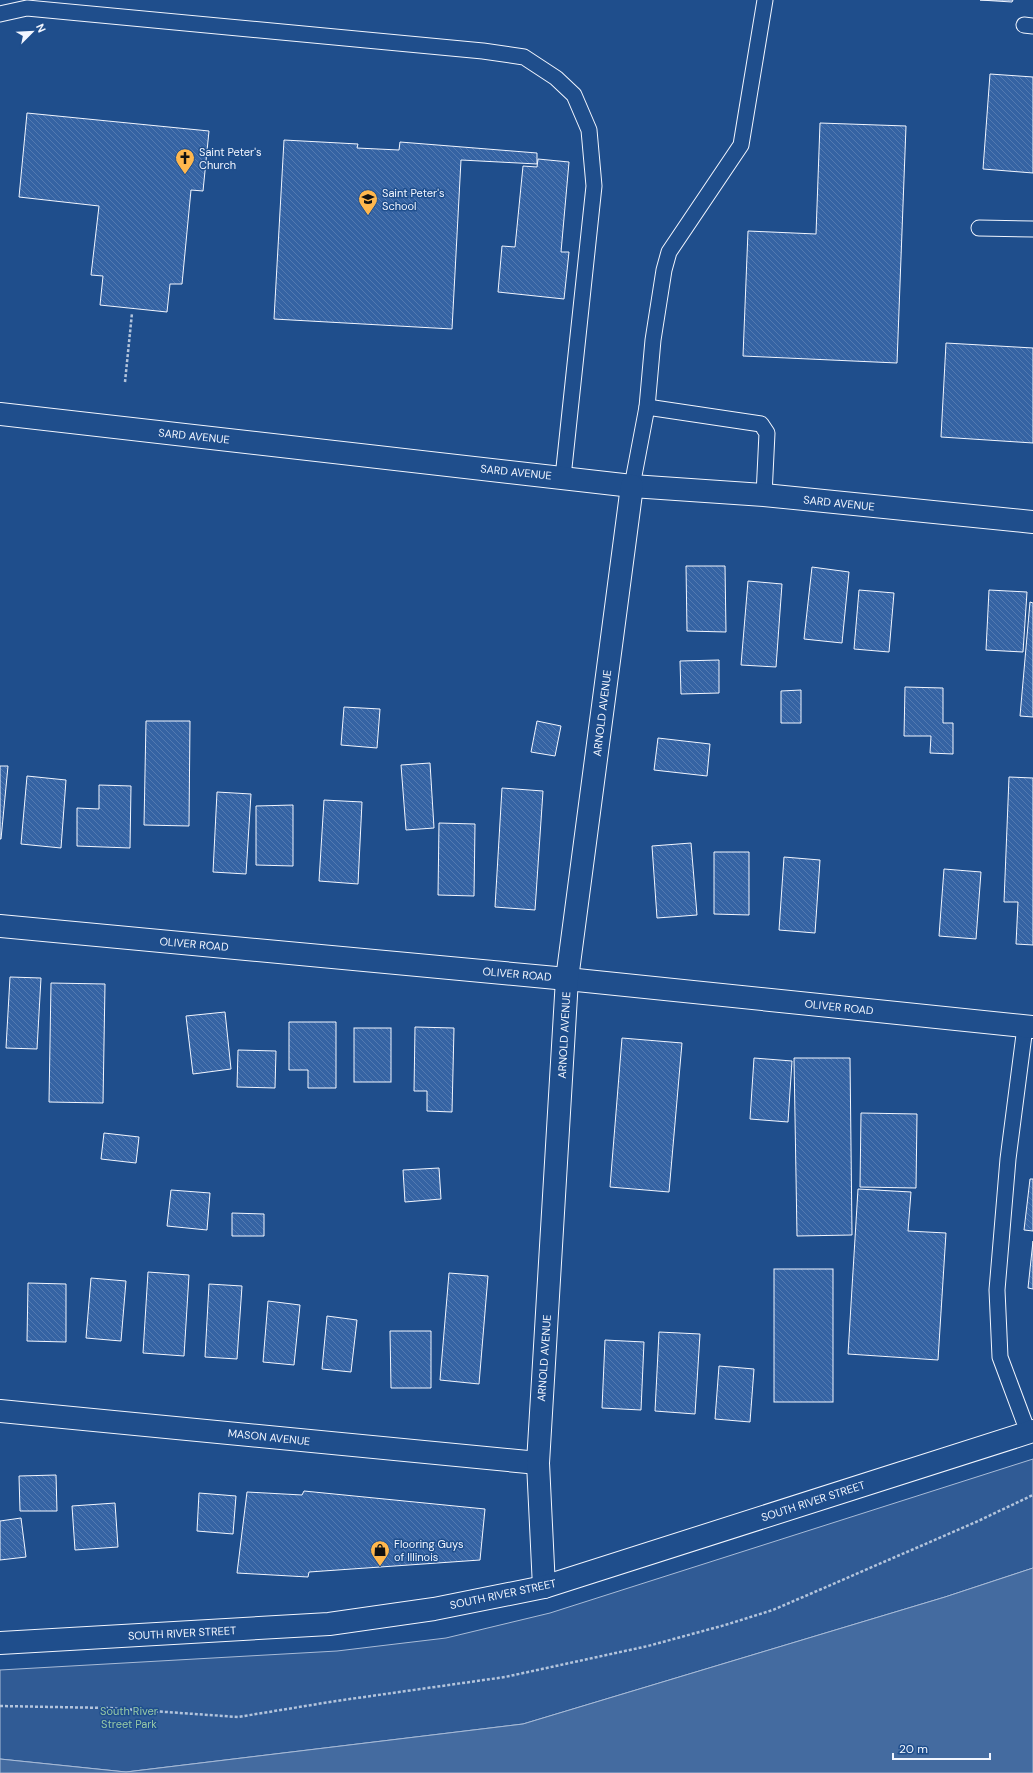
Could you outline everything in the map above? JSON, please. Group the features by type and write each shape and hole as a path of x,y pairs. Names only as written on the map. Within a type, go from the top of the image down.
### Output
{"street":[{"name":"SARD AVENUE","path":"0,414 632,486 764,495 1033,522"},
{"name":"ARNOLD AVENUE","path":"544,1587 538,1463 567,979 632,486"},
{"name":"OLIVER ROAD","path":"0,926 567,979 1029,1027"},
{"name":"MASON AVENUE","path":"0,1411 538,1463"},
{"name":"SOUTH RIVER STREET","path":"0,1643 329,1624 434,1609 544,1587 1030,1432"}],"lane":[{"path":"632,486 647,407 653,340 664,270 669,252 741,145 766,0"},
{"path":"0,14 27,8 483,50 524,57 556,78 574,95 588,130 594,186 563,477"},
{"path":"979,228 1033,229"},
{"path":"647,407 761,424 767,433 764,495"},
{"path":"1029,1027 1008,1159 997,1290 1000,1358 1030,1432"}],"path":[{"path":"124,382 132,313"},
{"path":"0,1706 109,1708 238,1717 336,1701 505,1677 648,1646 726,1625 773,1610 976,1522 1033,1494"}],"shaded area":[{"name":"South River Street Park","path":"1033,1459 1033,1568 945,1597 523,1724 126,1772 0,1759 0,1670 337,1651 446,1638 550,1613"},
{"path":"1033,1568 1033,1773 0,1773 0,1759 126,1772 523,1724 945,1597"}],"building":[{"path":"980,0 1013,0 1012,2"},
{"path":"990,74 1033,77 1033,173 983,169"},
{"path":"27,113 209,131 203,191 191,190 182,284 170,284 167,312 100,305 103,276 91,275 99,206 19,197"},
{"path":"820,123 906,126 897,363 743,356 748,231 816,234"},
{"path":"284,140 358,144 357,148 399,150 400,142 537,153 537,164 461,160 452,329 274,319"},
{"path":"538,159 569,162 561,252 569,252 564,299 498,292 502,246 515,247 523,166 537,167"},
{"path":"946,343 1033,348 1033,443 941,437"},
{"path":"686,566 725,566 726,632 687,631"},
{"path":"812,567 849,572 842,643 804,639"},
{"path":"748,581 782,584 776,667 741,665"},
{"path":"859,590 894,593 889,652 854,649"},
{"path":"989,590 1027,592 1023,652 986,650"},
{"path":"1030,602 1033,603 1033,717 1020,716"},
{"path":"719,660 719,693 681,694 680,661"},
{"path":"905,687 943,688 943,723 953,723 953,754 930,753 931,736 904,736"},
{"path":"801,690 801,723 781,723 781,691"},
{"path":"344,707 380,709 377,748 341,745"},
{"path":"146,721 190,721 189,826 144,825"},
{"path":"537,721 561,726 555,756 531,752"},
{"path":"658,738 710,744 707,776 654,770"},
{"path":"430,763 434,828 406,830 401,765"},
{"path":"0,766 8,766 1,839 0,839"},
{"path":"27,776 66,780 61,848 21,844"},
{"path":"1009,777 1033,778 1033,945 1016,944 1018,902 1004,902"},
{"path":"99,785 131,786 130,848 77,846 77,808 99,809"},
{"path":"502,788 543,791 535,910 495,907"},
{"path":"217,792 251,794 246,874 213,872"},
{"path":"324,800 362,802 358,884 319,881"},
{"path":"293,805 293,866 256,865 256,806"},
{"path":"439,823 475,824 474,896 438,895"},
{"path":"691,843 697,915 657,918 652,846"},
{"path":"714,852 749,852 749,915 714,914"},
{"path":"784,857 820,860 815,933 779,930"},
{"path":"944,869 981,872 976,939 939,936"},
{"path":"10,977 41,978 37,1049 6,1048"},
{"path":"51,983 105,984 103,1103 49,1102"},
{"path":"225,1012 231,1069 193,1074 186,1016"},
{"path":"289,1022 336,1022 336,1088 308,1088 308,1070 289,1070"},
{"path":"415,1027 454,1028 452,1112 427,1111 427,1091 414,1091"},
{"path":"354,1028 391,1028 391,1082 354,1082"},
{"path":"622,1038 682,1043 669,1192 610,1187"},
{"path":"238,1050 276,1051 275,1088 237,1087"},
{"path":"754,1058 792,1061 788,1122 750,1119"},
{"path":"794,1058 850,1058 852,1235 797,1236"},
{"path":"861,1113 917,1114 916,1188 860,1187"},
{"path":"104,1133 139,1137 136,1163 101,1159"},
{"path":"439,1168 441,1199 405,1202 403,1170"},
{"path":"1030,1179 1033,1179 1033,1231 1024,1230"},
{"path":"858,1189 911,1192 908,1231 946,1233 938,1360 848,1354"},
{"path":"171,1190 210,1193 207,1230 167,1226"},
{"path":"232,1213 264,1214 264,1236 232,1236"},
{"path":"1033,1241 1033,1289 1028,1288"},
{"path":"774,1269 833,1269 833,1402 774,1402"},
{"path":"148,1272 189,1275 184,1356 143,1353"},
{"path":"449,1273 488,1276 479,1384 440,1380"},
{"path":"91,1278 126,1281 121,1341 86,1338"},
{"path":"28,1283 66,1284 66,1342 27,1341"},
{"path":"209,1284 242,1286 237,1359 205,1357"},
{"path":"268,1301 300,1305 294,1365 263,1362"},
{"path":"327,1316 357,1320 351,1372 322,1369"},
{"path":"390,1331 431,1331 431,1388 391,1388"},
{"path":"659,1332 700,1334 695,1414 655,1411"},
{"path":"605,1340 644,1342 641,1410 602,1408"},
{"path":"719,1366 754,1369 750,1422 715,1419"},
{"path":"56,1475 57,1511 20,1511 19,1476"},
{"path":"304,1491 485,1509 480,1560 309,1572 308,1577 237,1573 247,1492 302,1495"},
{"path":"199,1493 236,1496 233,1534 197,1531"},
{"path":"115,1503 118,1547 75,1550 72,1506"},
{"path":"21,1518 26,1557 0,1560 0,1521"}],"place":[{"name":"Saint Peter's Church","path":"185,175"},
{"name":"Saint Peter's School","path":"368,216"},
{"name":"Flooring Guys of Illinois","path":"380,1567"}]}
